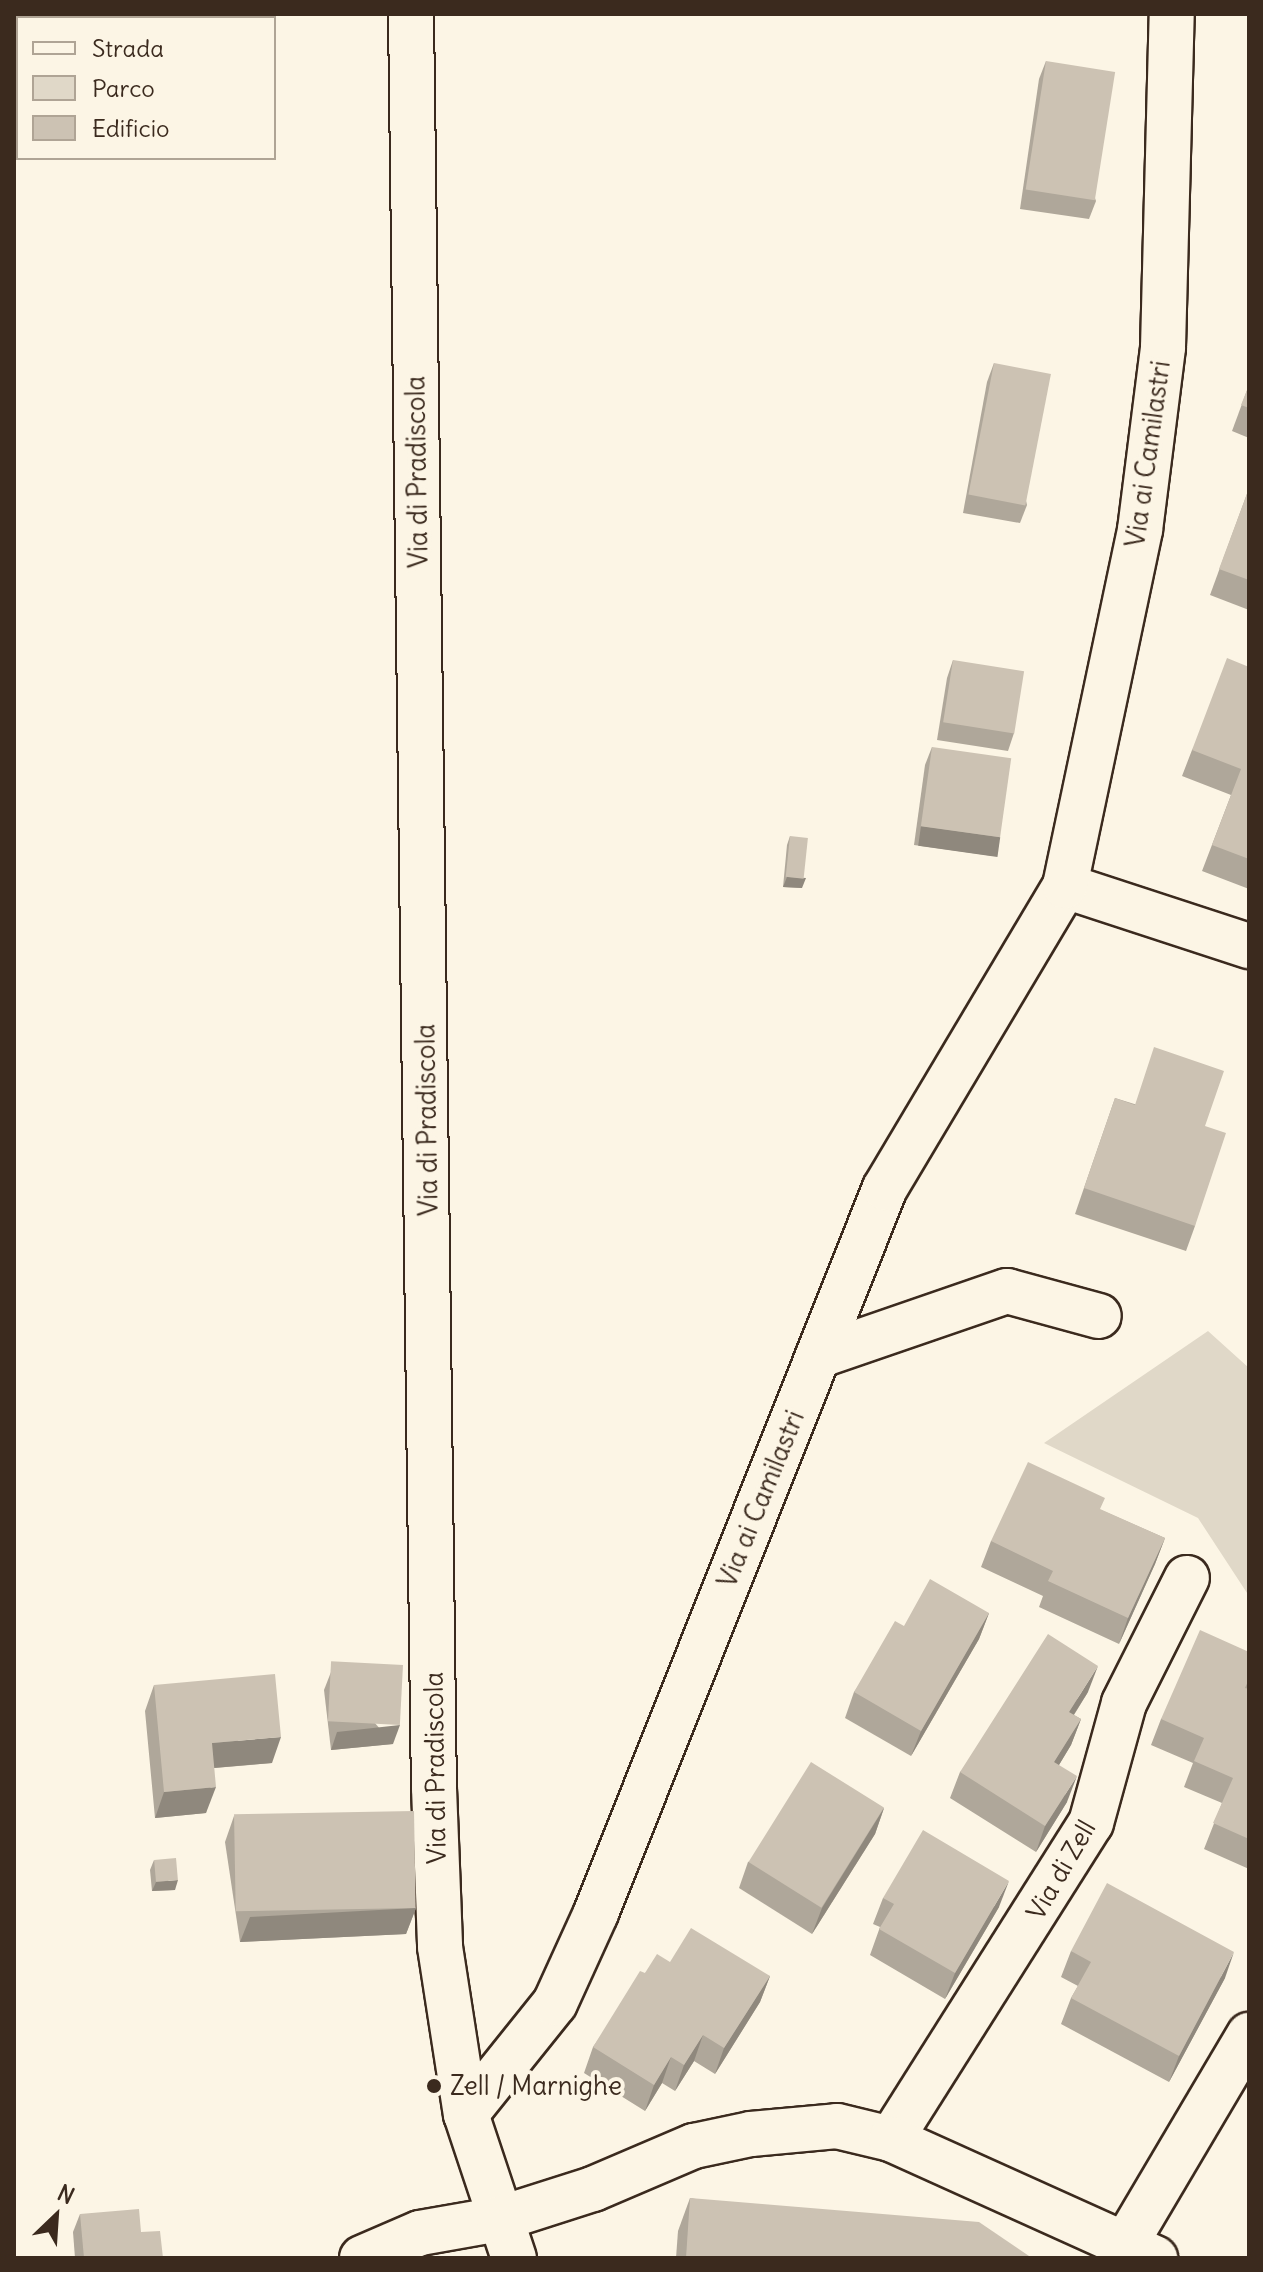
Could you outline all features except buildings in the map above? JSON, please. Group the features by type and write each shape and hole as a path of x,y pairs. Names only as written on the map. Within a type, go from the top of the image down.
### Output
{"street":[{"name":"Via di Pradiscola","path":"411,14 434,1788 440,1947 466,2114 506,2238"},
{"name":"Via ai Camilastri","path":"466,2114 555,2003 885,1188 1065,886 1140,530 1157,393 1172,14"},
{"path":"1065,886 1249,946"},
{"path":"818,1356 1007,1291 1099,1316"},
{"name":"Via di Zell","path":"891,2139 1085,1835 1124,1703 1187,1578"},
{"path":"362,2258 420,2233 506,2238 593,2189 694,2146 751,2134 837,2126 891,2139 1140,2250 1249,2035"}],"green space":[{"path":"1208,1331 1249,1368 1249,1596 1198,1518 1044,1443"}],"place":[{"name":"Zell / Marnighe","path":"434,2086"}]}
